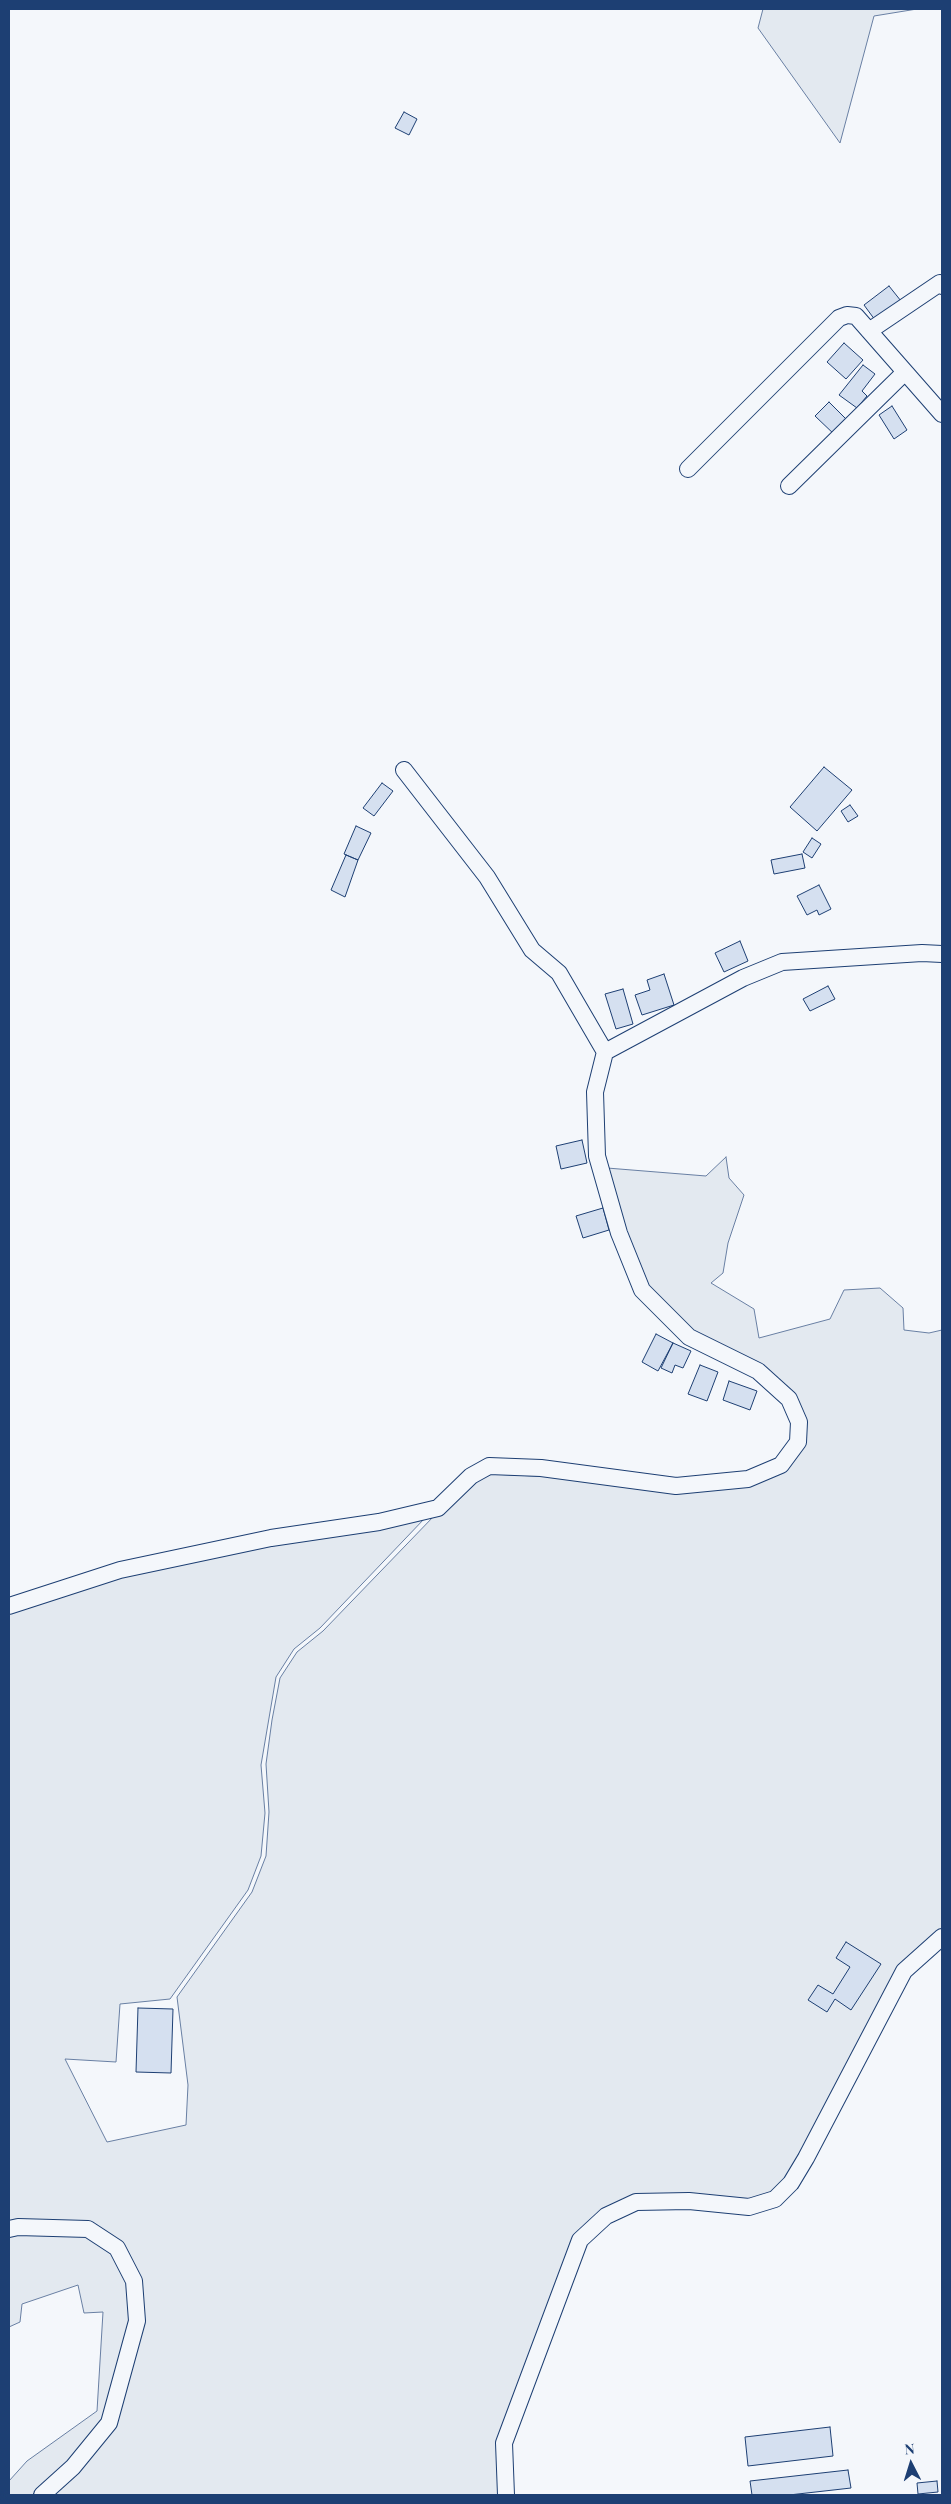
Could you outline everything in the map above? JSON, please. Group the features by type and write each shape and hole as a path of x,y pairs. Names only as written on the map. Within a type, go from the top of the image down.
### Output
{"street":[{"path":"869,331 940,283 942,286"},
{"path":"688,469 839,318 847,315 856,316 904,373 942,414"},
{"path":"790,486 904,373"},
{"path":"9,1606 120,1570 271,1538 379,1522 438,1508 471,1476 489,1466 541,1468 676,1486 748,1479 781,1465 798,1442 799,1422 789,1399 758,1372 689,1337 642,1290 619,1234 597,1156 595,1092 605,1052 559,973 532,950 487,877 404,770"},
{"path":"605,1052 735,982 782,962 922,953 942,954"},
{"path":"506,2495 504,2443 580,2240 606,2216 636,2202 689,2201 749,2207 775,2198 792,2183 904,1971 942,1937"},
{"path":"9,2229 18,2227 88,2229 117,2248 134,2281 137,2321 109,2423 73,2467 42,2495"}],"shaded area":[{"path":"763,9 917,9 874,16 840,143 758,28"},
{"path":"726,1157 729,1178 744,1195 728,1243 723,1273 711,1283 754,1309 759,1338 830,1319 844,1290 880,1288 903,1308 904,1330 929,1333 942,1330 942,1928 914,1951 786,2178 771,2192 748,2201 602,2210 497,2441 500,2495 52,2495 103,2419 68,2461 32,2495 9,2495 9,2481 27,2461 97,2411 103,2312 84,2313 78,2285 22,2304 20,2322 9,2327 9,1613 122,1576 273,1545 425,1518 320,1628 294,1649 276,1677 261,1765 265,1813 261,1856 248,1890 170,1999 120,2004 116,2062 65,2059 107,2142 186,2125 188,2085 177,1997 252,1892 266,1856 269,1812 266,1764 272,1720 280,1678 297,1652 323,1631 434,1516 475,1482 492,1474 750,1486 805,1444 794,1394 693,1331 648,1286 625,1229 607,1168 706,1176"}],"building":[{"path":"404,112 417,119 409,135 395,128"},
{"path":"889,286 901,301 875,320 864,305"},
{"path":"844,343 863,360 846,379 827,362"},
{"path":"863,365 875,374 862,391 867,396 857,408 839,395"},
{"path":"829,402 849,422 836,436 815,416"},
{"path":"892,406 907,430 894,439 879,415"},
{"path":"824,767 852,790 817,831 790,807"},
{"path":"382,783 393,791 374,816 363,808"},
{"path":"850,805 858,816 848,822 841,811"},
{"path":"356,826 371,833 358,860 344,854"},
{"path":"812,838 821,844 812,858 803,852"},
{"path":"802,854 805,868 774,874 771,860"},
{"path":"346,855 358,860 345,897 331,890"},
{"path":"819,885 831,909 819,915 817,910 807,915 797,896"},
{"path":"740,941 748,961 724,972 715,953"},
{"path":"664,974 674,1005 642,1015 635,995 650,990 647,980"},
{"path":"828,986 835,999 810,1011 803,999"},
{"path":"623,989 633,1024 616,1029 605,994"},
{"path":"582,1140 587,1163 561,1169 556,1146"},
{"path":"603,1208 609,1230 583,1238 576,1216"},
{"path":"656,1334 673,1343 658,1371 642,1362"},
{"path":"673,1343 691,1351 683,1368 675,1365 672,1373 661,1368"},
{"path":"700,1365 718,1372 707,1401 688,1394"},
{"path":"729,1381 757,1391 750,1410 723,1400"},
{"path":"846,1942 881,1964 851,2010 835,1999 827,2012 808,2000 818,1985 833,1994 850,1967 836,1958"},
{"path":"138,2008 173,2009 171,2073 136,2072"},
{"path":"830,2427 833,2456 748,2466 745,2437"},
{"path":"848,2470 851,2488 789,2495 752,2495 750,2481"},
{"path":"937,2481 938,2492 918,2494 917,2483"}]}
